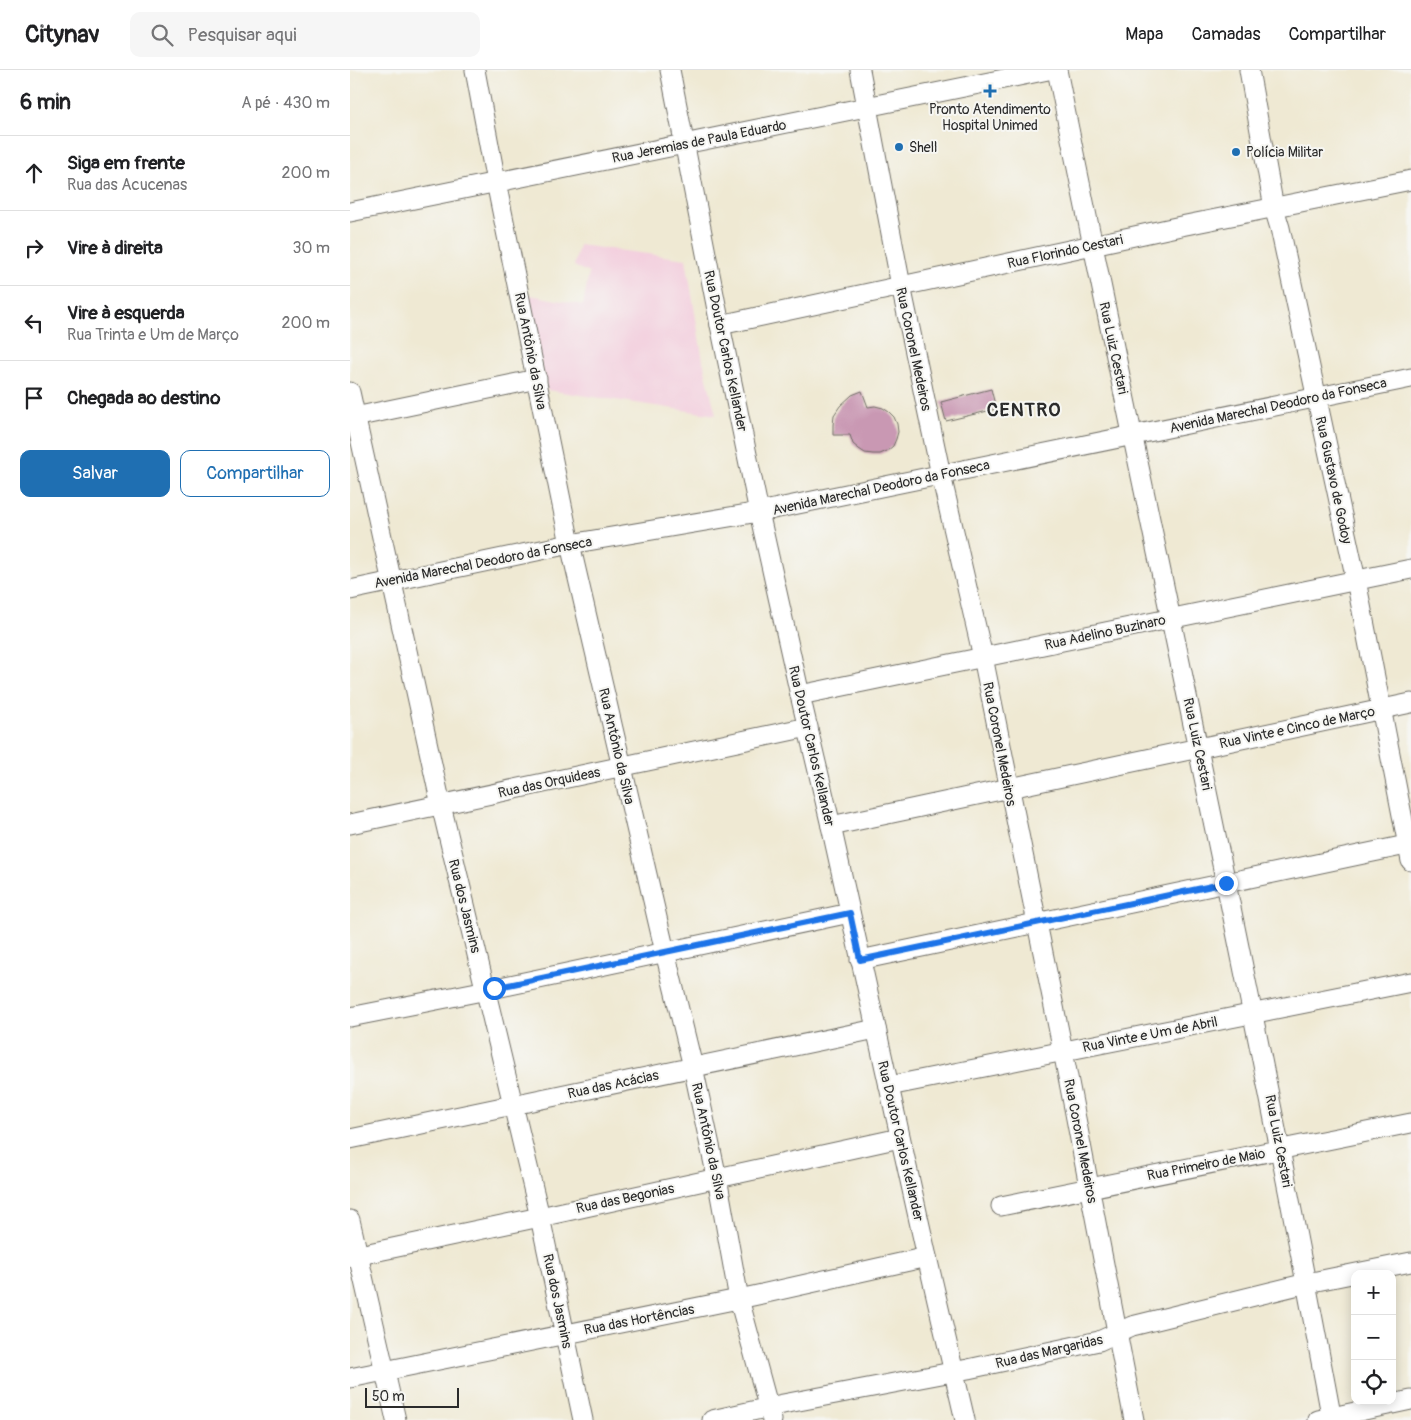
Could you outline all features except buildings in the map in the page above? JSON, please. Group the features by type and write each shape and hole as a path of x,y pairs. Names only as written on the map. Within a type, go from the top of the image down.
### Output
{"street":[{"name":"Rua Antônio da Silva","path":"475,70 570,544 664,952 693,1067 717,1178 739,1298 770,1414"},
{"name":"Rua Doutor Carlos Kellander","path":"670,70 759,512 965,1420"},
{"name":"Rua Coronel Medeiros","path":"860,70 901,286 941,475 983,657 1063,1051 1134,1420"},
{"name":"Rua Jeremias de Paula Eduardo","path":"350,212 1048,70"},
{"name":"Rua Luiz Cestari","path":"1056,70 1254,1013 1307,1283 1327,1419"},
{"name":"Rua Gustavo de Godoy","path":"1249,70 1274,208 1282,237 1356,580 1410,850"},
{"name":"Rua Florindo Cestari","path":"720,325 1411,180"},
{"name":"Avenida Marechal Deodoro da Fonseca","path":"350,590 570,544 759,512 1411,378"},
{"path":"353,418 537,379"},
{"name":"Rua dos Jasmins","path":"350,392 353,418 441,805 540,1217 583,1420"},
{"name":"Rua Adelino Buzinaro","path":"800,695 1411,569"},
{"name":"Rua Vinte e Cinco de Março","path":"831,826 1411,703"},
{"name":"Rua das Orquideas","path":"350,824 808,727"},
{"path":"860,960 1226,883 1410,850"},
{"path":"350,1017 850,913"},
{"name":"Rua Vinte e Um de Abril","path":"889,1086 1411,982"},
{"name":"Rua das Acácias","path":"350,1139 876,1029"},
{"name":"Rua Primeiro de Maio","path":"1001,1206 1411,1123"},
{"name":"Rua das Begonias","path":"354,1256 900,1138"},
{"path":"350,1220 354,1256 396,1420"},
{"name":"Rua das Hortências","path":"350,1378 739,1298 927,1257"},
{"name":"Rua das Margaridas","path":"712,1420 770,1414 1099,1341 1132,1326 1307,1283 1411,1262"},
{"path":"1327,1419 1411,1400"}],"shaded area":[{"path":"579,245 686,259 703,361 716,415 547,390 525,294 583,305 589,273 574,266"}],"place":[{"name":"Pronto Atendimento Hospital Unimed","path":"990,91"},
{"name":"Shell","path":"899,147"},
{"name":"Polícia Militar","path":"1236,152"}],"district":[{"name":"CENTRO","path":"1024,409"}],"route":[{"path":"494,988 850,913 860,960 1226,883"}]}
